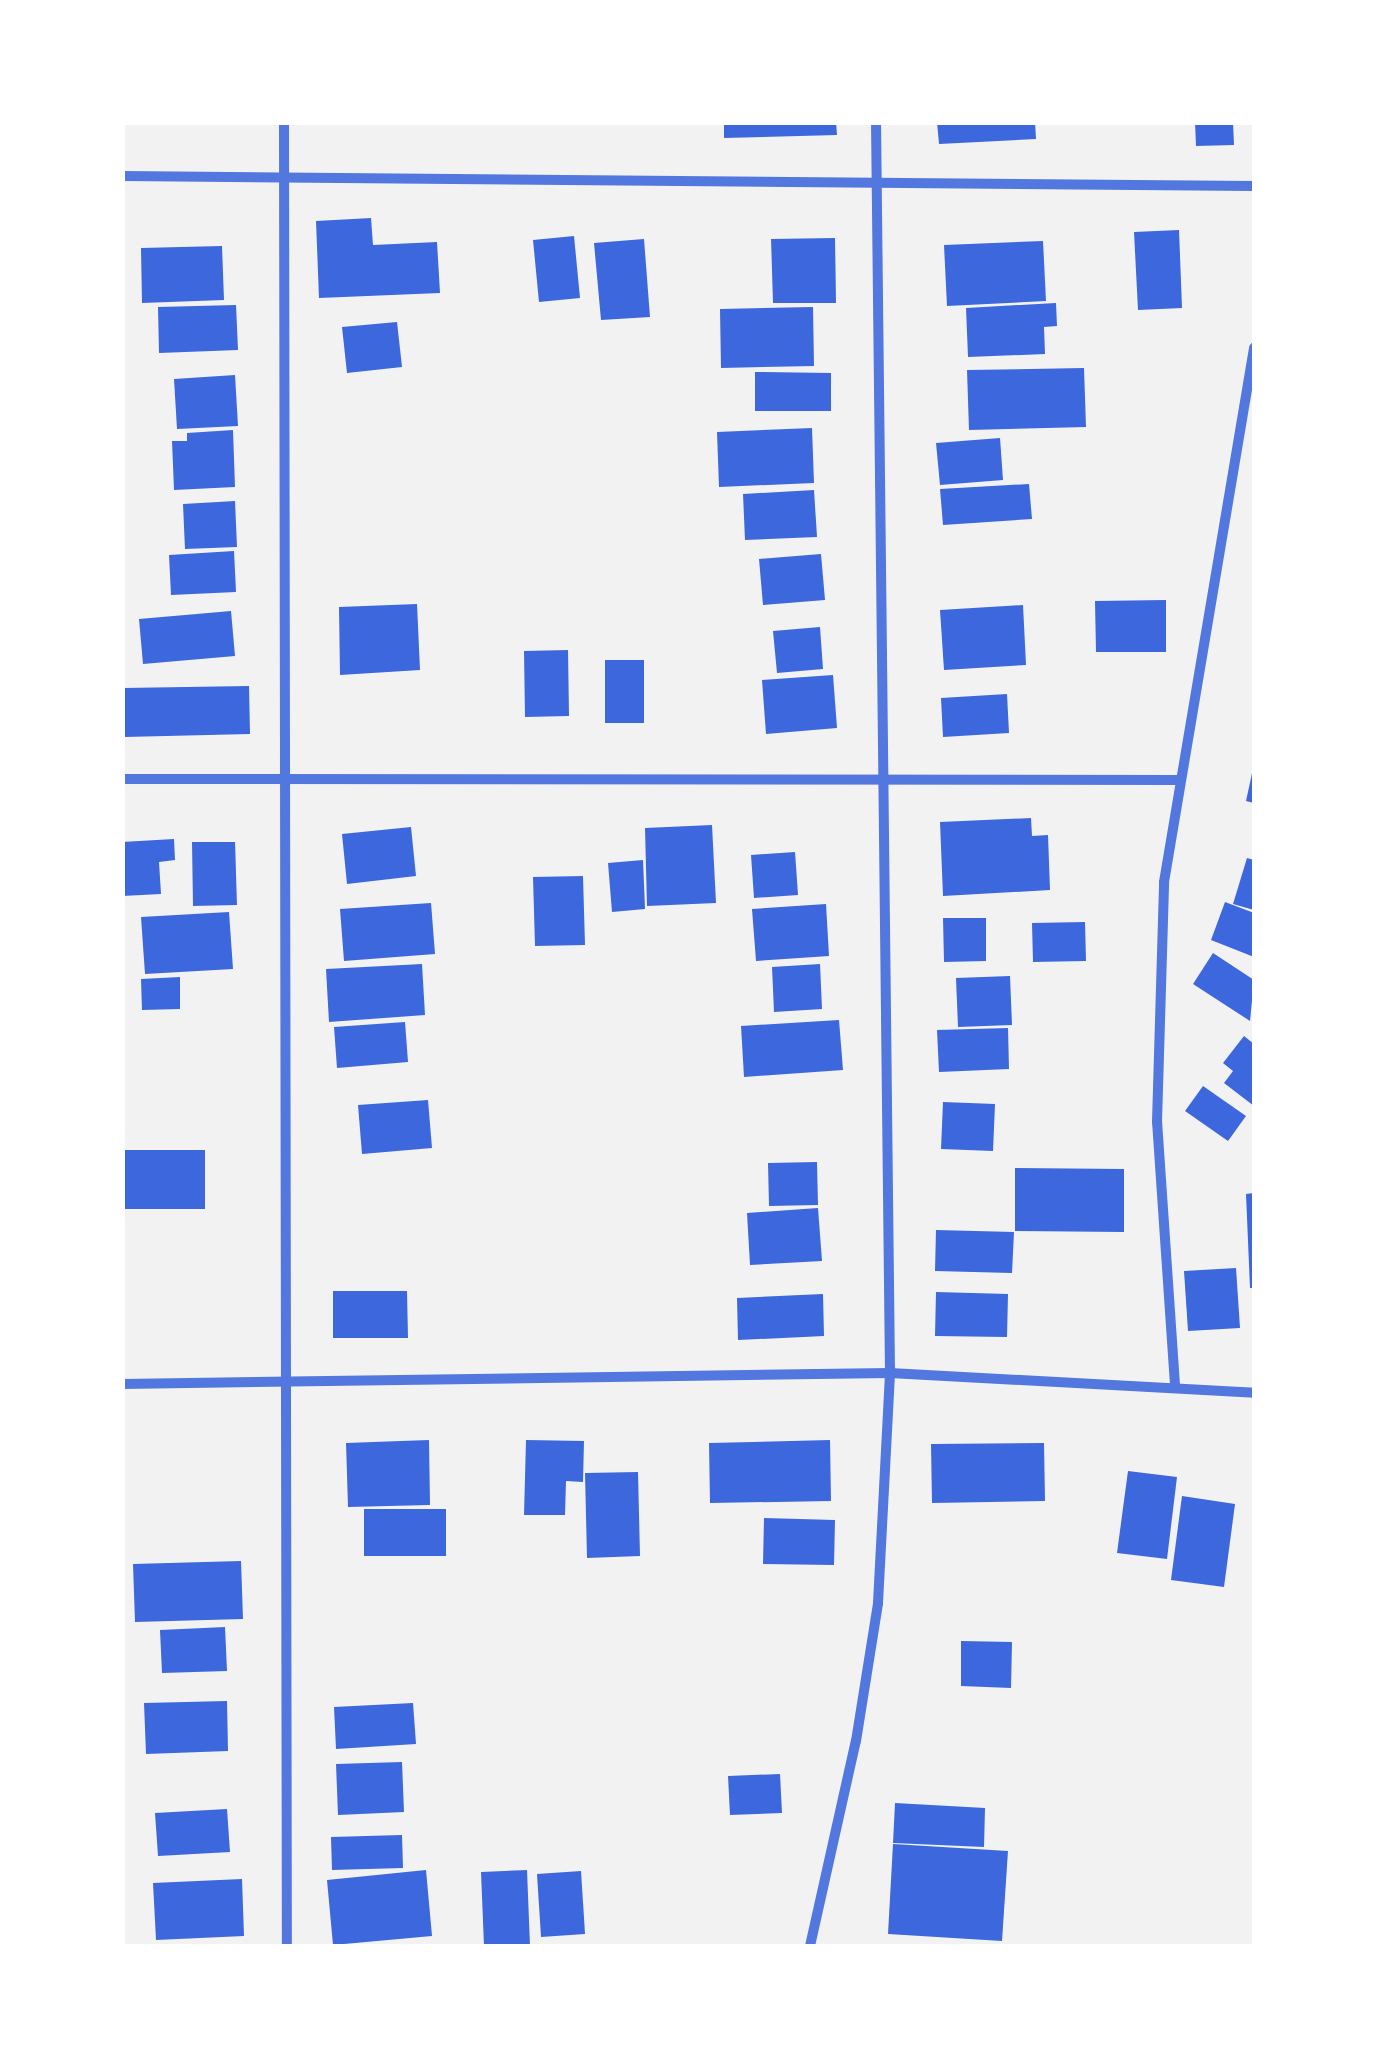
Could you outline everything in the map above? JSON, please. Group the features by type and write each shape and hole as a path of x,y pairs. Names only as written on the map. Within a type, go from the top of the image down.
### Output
{"street":[{"path":"284,122 287,1946"},
{"path":"810,1946 856,1742 878,1603 890,1373 880,784 876,122"},
{"path":"122,176 876,187 1254,186"},
{"path":"1175,1385 1163,1282 1157,1032 1177,780 1254,348"},
{"path":"122,779 880,784 1177,780"},
{"path":"122,1384 285,1385 890,1373 1175,1385 1254,1393"}],"building":[{"path":"724,122 836,122 837,135 724,138"},
{"path":"937,122 1035,122 1036,139 939,144"},
{"path":"1195,122 1233,122 1234,145 1196,146"},
{"path":"371,218 373,245 437,242 440,293 319,298 316,221"},
{"path":"1179,230 1182,308 1138,310 1134,232"},
{"path":"574,236 580,298 539,302 533,240"},
{"path":"835,238 836,303 773,303 771,239"},
{"path":"644,239 650,317 601,320 594,243"},
{"path":"1043,241 1046,301 947,306 944,245"},
{"path":"222,246 224,300 142,303 141,248"},
{"path":"1056,303 1057,326 1044,327 1045,354 968,357 966,308"},
{"path":"236,305 238,350 159,353 158,307"},
{"path":"813,307 814,366 721,368 720,309"},
{"path":"397,322 402,367 347,373 342,327"},
{"path":"1084,368 1086,427 969,430 967,370"},
{"path":"755,372 831,373 831,411 755,411"},
{"path":"235,375 238,426 177,429 174,379"},
{"path":"812,428 814,483 719,487 717,432"},
{"path":"233,430 235,487 174,490 172,441 187,441 187,433"},
{"path":"1000,438 1003,480 940,485 936,443"},
{"path":"1029,484 1032,519 943,525 940,489"},
{"path":"814,490 817,537 745,540 743,494"},
{"path":"235,501 237,547 185,549 183,504"},
{"path":"234,551 236,592 171,595 169,555"},
{"path":"821,554 825,600 763,605 759,559"},
{"path":"1166,600 1166,652 1096,652 1095,601"},
{"path":"417,604 420,670 340,675 339,607"},
{"path":"1023,605 1026,665 944,670 940,610"},
{"path":"231,611 235,656 143,664 139,619"},
{"path":"820,627 823,669 777,673 773,631"},
{"path":"568,650 569,716 525,717 524,651"},
{"path":"605,660 644,660 644,723 605,723"},
{"path":"833,675 837,728 766,734 762,680"},
{"path":"249,686 250,734 124,737 123,688"},
{"path":"1007,694 1009,733 943,737 941,698"},
{"path":"1254,764 1254,803 1246,801"},
{"path":"1031,818 1032,836 1048,835 1050,890 943,896 940,822"},
{"path":"712,825 716,903 647,906 645,828"},
{"path":"411,827 416,876 347,884 342,834"},
{"path":"174,839 175,860 159,862 161,894 122,896 122,842"},
{"path":"192,842 235,842 237,905 193,906"},
{"path":"795,852 798,895 754,898 751,855"},
{"path":"1247,858 1254,860 1254,910 1233,904"},
{"path":"643,860 645,909 612,912 608,863"},
{"path":"583,876 585,945 535,946 533,877"},
{"path":"1225,902 1254,913 1254,957 1211,940"},
{"path":"431,903 435,954 344,961 340,909"},
{"path":"826,904 829,956 756,961 752,909"},
{"path":"229,912 233,969 145,974 141,917"},
{"path":"943,918 986,918 986,961 944,962"},
{"path":"1085,922 1086,961 1033,962 1032,923"},
{"path":"1213,953 1254,980 1250,1021 1193,984"},
{"path":"422,964 425,1015 329,1022 326,969"},
{"path":"820,964 822,1009 774,1012 772,967"},
{"path":"1010,976 1012,1025 958,1027 956,978"},
{"path":"180,977 180,1009 142,1010 141,979"},
{"path":"839,1020 843,1070 744,1077 741,1026"},
{"path":"405,1022 408,1062 337,1068 334,1027"},
{"path":"1008,1028 1009,1069 939,1072 937,1030"},
{"path":"1244,1036 1254,1044 1254,1106 1224,1083 1233,1071 1223,1063"},
{"path":"1203,1086 1246,1116 1228,1141 1185,1111"},
{"path":"428,1100 432,1148 362,1154 358,1105"},
{"path":"943,1102 995,1104 993,1151 941,1149"},
{"path":"122,1150 205,1150 205,1209 122,1209"},
{"path":"817,1162 818,1205 769,1206 768,1163"},
{"path":"1015,1168 1124,1169 1124,1232 1015,1231"},
{"path":"1254,1193 1254,1288 1250,1288 1246,1194"},
{"path":"818,1208 822,1261 750,1265 747,1213"},
{"path":"936,1230 1014,1232 1012,1273 935,1271"},
{"path":"1236,1268 1240,1328 1188,1331 1184,1271"},
{"path":"333,1291 407,1291 408,1338 333,1338"},
{"path":"936,1292 1008,1294 1007,1337 935,1336"},
{"path":"823,1294 824,1336 738,1340 737,1298"},
{"path":"429,1440 430,1505 348,1507 346,1443"},
{"path":"526,1440 584,1441 583,1482 566,1481 565,1515 524,1515"},
{"path":"830,1440 831,1501 710,1503 709,1443"},
{"path":"1044,1443 1045,1501 932,1503 931,1444"},
{"path":"1128,1471 1177,1477 1167,1559 1117,1553"},
{"path":"638,1472 640,1556 587,1558 585,1473"},
{"path":"1182,1496 1235,1504 1224,1587 1171,1580"},
{"path":"364,1509 446,1509 446,1556 364,1556"},
{"path":"764,1518 835,1520 834,1565 763,1564"},
{"path":"241,1561 243,1619 135,1622 133,1564"},
{"path":"225,1627 227,1671 162,1673 160,1630"},
{"path":"961,1641 1012,1642 1011,1688 961,1686"},
{"path":"227,1701 228,1751 146,1754 144,1703"},
{"path":"413,1703 416,1744 336,1749 334,1707"},
{"path":"402,1762 404,1812 338,1815 336,1764"},
{"path":"780,1774 782,1813 730,1815 728,1776"},
{"path":"895,1803 985,1808 984,1847 893,1843"},
{"path":"227,1809 230,1852 158,1856 155,1813"},
{"path":"402,1835 403,1868 332,1870 331,1837"},
{"path":"893,1844 1008,1851 1002,1941 888,1934"},
{"path":"426,1870 432,1936 333,1945 327,1880"},
{"path":"527,1870 530,1946 484,1946 481,1872"},
{"path":"581,1871 585,1934 541,1937 537,1874"},
{"path":"242,1879 244,1936 156,1940 153,1883"}]}
